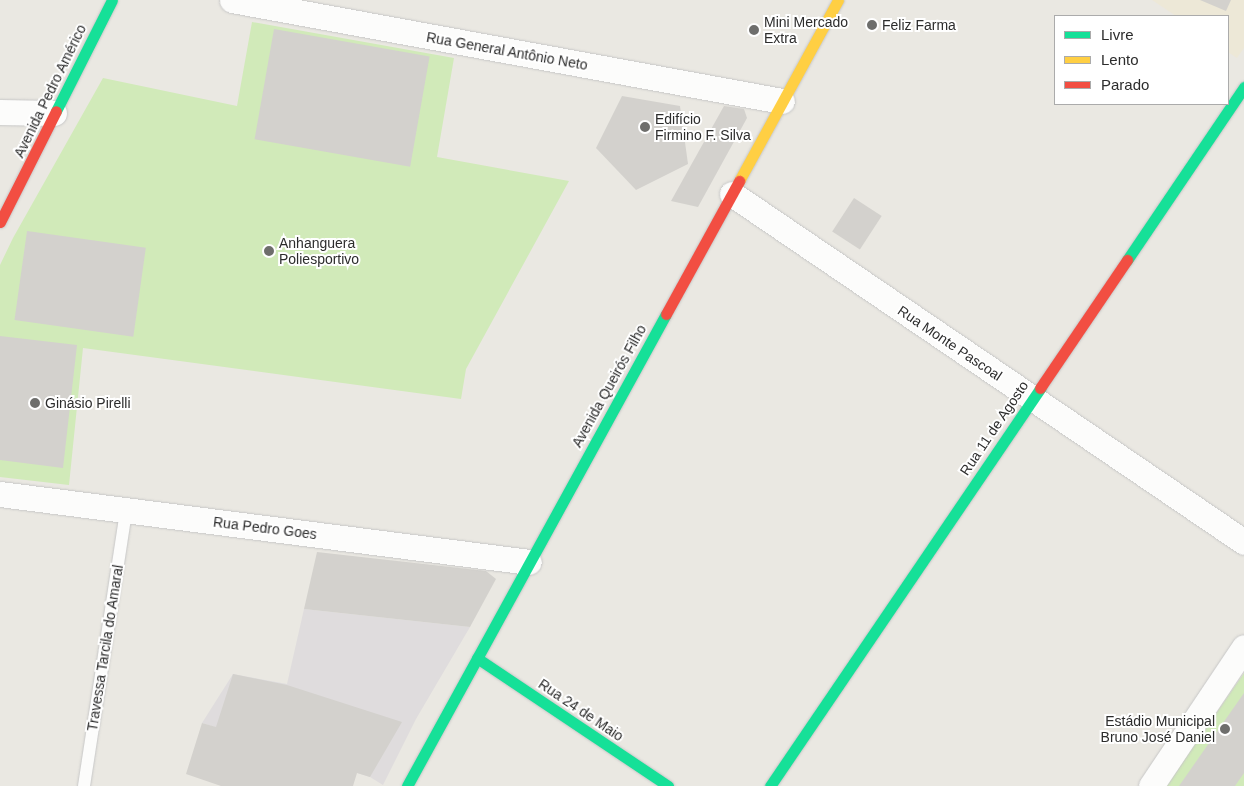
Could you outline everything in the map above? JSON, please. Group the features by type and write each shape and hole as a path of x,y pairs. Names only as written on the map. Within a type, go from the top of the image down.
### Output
{"main road":[{"name":"Avenida Pedro Américo","path":"0,222 112,0"},
{"name":"Avenida Queirós Filho","path":"407,786 838,0"},
{"name":"Rua 11 de Agosto","path":"770,786 1244,88"},
{"name":"Rua 24 de Maio","path":"477,658 668,786"}],"street":[{"name":"Rua General Antônio Neto","path":"232,0 782,101"},
{"path":"0,112 54,113"},
{"name":"Rua Monte Pascoal","path":"732,194 1244,542"},
{"name":"Rua Pedro Goes","path":"0,494 529,562"},
{"path":"1151,786 1244,647"}],"lane":[{"name":"Travessa Tarcila do Amaral","path":"84,786 126,510"}],"shaded area":[{"path":"1152,0 1244,0 1244,48 1237,58 1229,53 1229,15 1174,15"},
{"path":"304,609 470,627 416,719 383,785 370,777 202,723 233,674 287,684"}],"green space":[{"name":"Anhanguera Poliesportivo","path":"252,22 454,58 437,157 569,181 466,369 461,399 83,348 69,485 0,477 0,265 13,238 103,78 237,106"},
{"name":"Estádio Municipal Bruno José Daniel","path":"1244,673 1244,786 1166,786"}],"building":[{"path":"1200,0 1231,0 1226,11"},
{"path":"274,29 430,56 410,167 255,139"},
{"name":"Edifício Firmino F. Silva","path":"622,96 680,106 688,164 636,190 596,148"},
{"path":"724,106 744,109 747,118 698,207 671,201"},
{"path":"854,198 882,216 860,250 832,232"},
{"path":"27,231 146,248 133,337 14,320"},
{"name":"Ginásio Pirelli","path":"0,336 77,345 63,468 0,460"},
{"path":"317,552 486,571 496,579 470,627 304,609"},
{"path":"233,674 287,685 402,722 370,777 357,773 353,786 221,786 186,774 202,723 216,727"},
{"name":"Estádio Municipal Bruno José Daniel","path":"1244,693 1244,773 1235,786 1179,786"}],"traffic: fast":[{"path":"56,111 112,0"},
{"path":"1127,260 1244,87"},
{"path":"407,786 666,314"},
{"path":"770,786 1040,388"},
{"path":"477,658 668,786"}],"traffic: slow":[{"path":"739,181 838,0"}],"traffic: jam":[{"path":"0,222 56,111"},
{"path":"666,314 739,181"},
{"path":"1040,388 1127,260"}],"place":[{"name":"Feliz Farma","path":"872,25"},
{"name":"Mini Mercado Extra","path":"754,30"},
{"name":"Edifício Firmino F. Silva","path":"645,127"},
{"name":"Anhanguera Poliesportivo","path":"269,251"},
{"name":"Ginásio Pirelli","path":"35,403"},
{"name":"Estádio Municipal Bruno José Daniel","path":"1225,729"}]}
